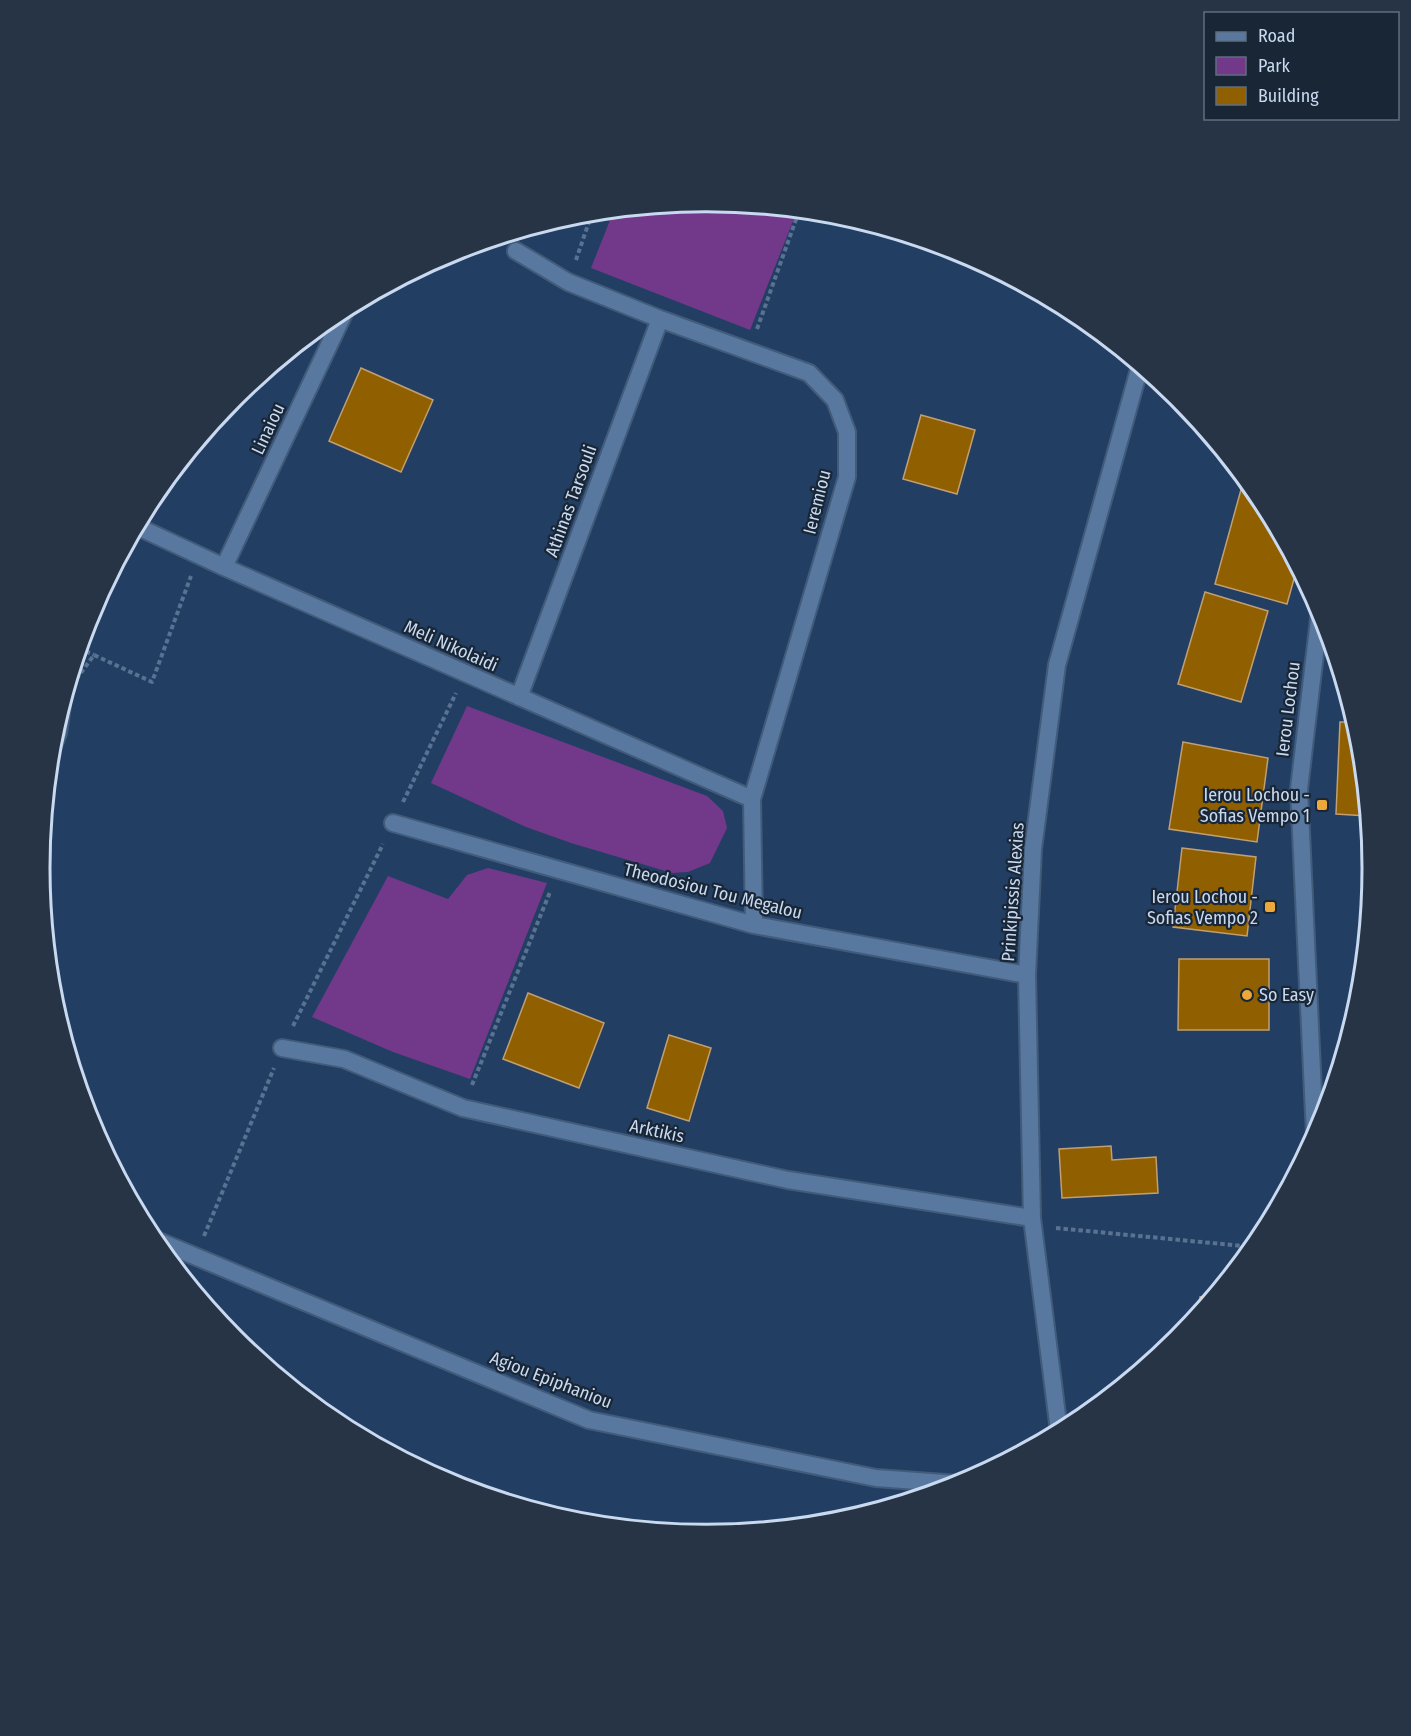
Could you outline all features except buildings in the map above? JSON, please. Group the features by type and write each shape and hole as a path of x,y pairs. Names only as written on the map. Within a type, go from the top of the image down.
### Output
{"street":[{"name":"Ieremiou","path":"516,251 568,282 660,319 809,373 835,400 847,432 847,477 752,799 754,925"},
{"name":"Athinas Tarsouli","path":"519,697 660,319"},
{"name":"Linaiou","path":"224,567 339,324"},
{"name":"Prinkipissis Alexias","path":"1058,1421 1033,1222 1027,975 1033,849 1057,664 1138,375"},
{"name":"Meli Nikolaidi","path":"144,530 752,799"},
{"name":"Ierou Lochou","path":"1314,1114 1299,789 1318,632"},
{"name":"Theodosiou Tou Megalou","path":"393,824 754,925 1027,975"},
{"name":"Arktikis","path":"282,1048 344,1059 463,1108 788,1180 1033,1222"},
{"name":"Agiou Epiphaniou","path":"170,1246 589,1420 876,1478 933,1483"}],"path":[{"path":"749,351 797,219"},
{"path":"568,282 588,223"},
{"path":"86,651 152,682 199,556"},
{"path":"78,677 94,655"},
{"path":"195,1257 282,1048 465,673"},
{"path":"463,1108 558,870"},
{"path":"1033,1222 1241,1246"}],"green space":[{"path":"706,212 748,213 794,219 750,330 591,268 610,220 663,213"},
{"path":"467,706 707,796 723,811 727,828 710,863 688,872 672,873 526,827 431,783"},
{"path":"488,868 547,883 470,1079 393,1052 312,1017 388,876 448,899 467,875"}],"place":[{"name":"Ierou Lochou - Sofias Vempo 1","path":"1322,805"},
{"name":"Ierou Lochou - Sofias Vempo 2","path":"1270,907"},
{"name":"So Easy","path":"1247,995"}]}
